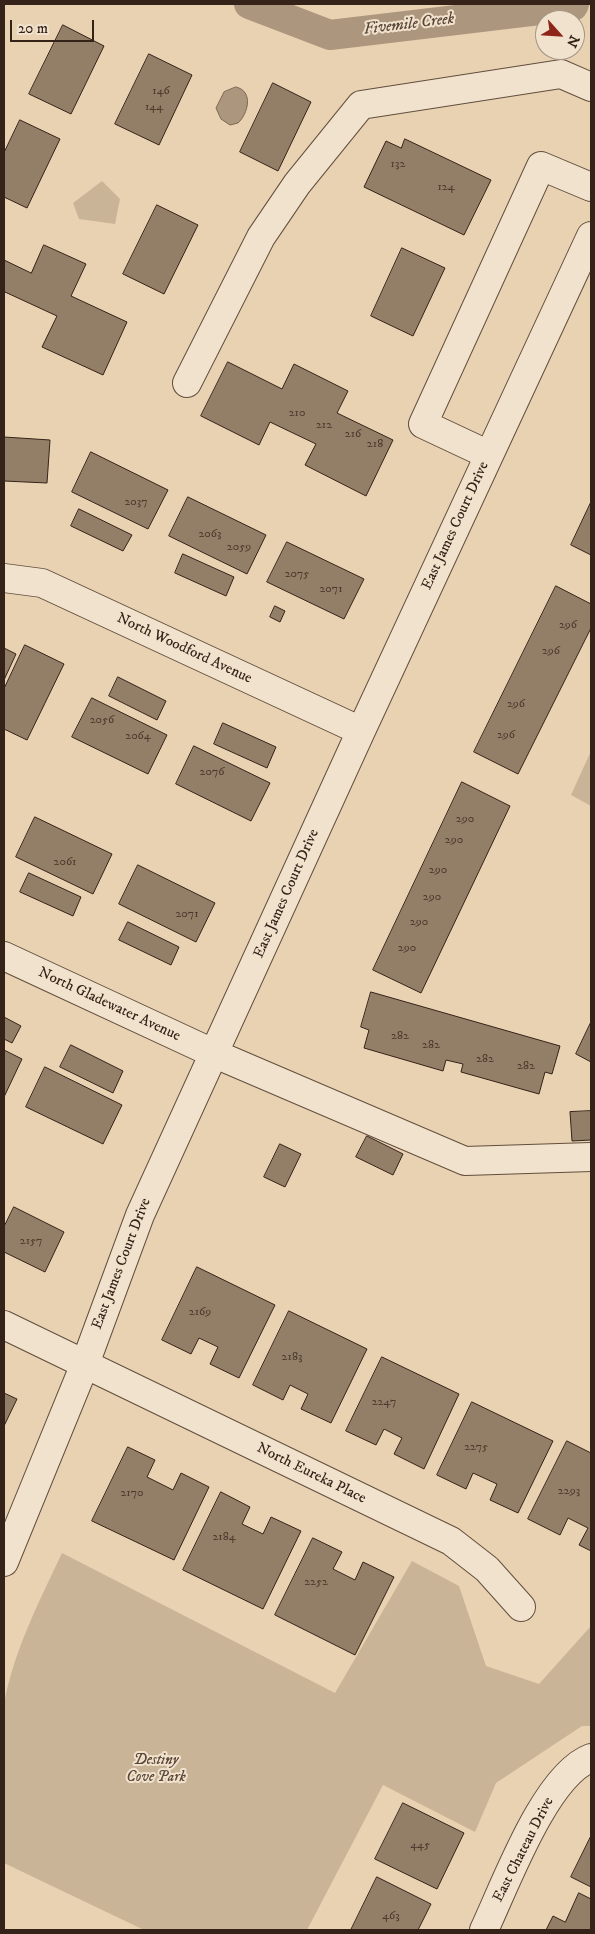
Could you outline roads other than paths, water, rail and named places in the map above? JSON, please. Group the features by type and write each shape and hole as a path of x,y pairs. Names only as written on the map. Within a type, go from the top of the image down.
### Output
{"street":[{"path":"187,382 261,237 297,184 361,105 561,74 591,86"},
{"path":"489,455 423,424 541,166 591,187"},
{"name":"East James Court Drive","path":"4,1562 85,1364 140,1216 360,732 591,236"},
{"name":"North Woodford Avenue","path":"4,578 42,583 360,732"},
{"name":"North Gladewater Avenue","path":"4,956 215,1054 465,1161 591,1158"},
{"name":"North Eureka Place","path":"4,1324 451,1541 487,1568 521,1607"},
{"name":"East Chateau Drive","path":"484,1930 541,1810 580,1766"}],"waterway":[{"name":"Fivemile Creek","path":"249,4 330,35 573,6 574,4"}],"park label":[{"name":"Destiny Cove Park","path":"156,1770"}]}
